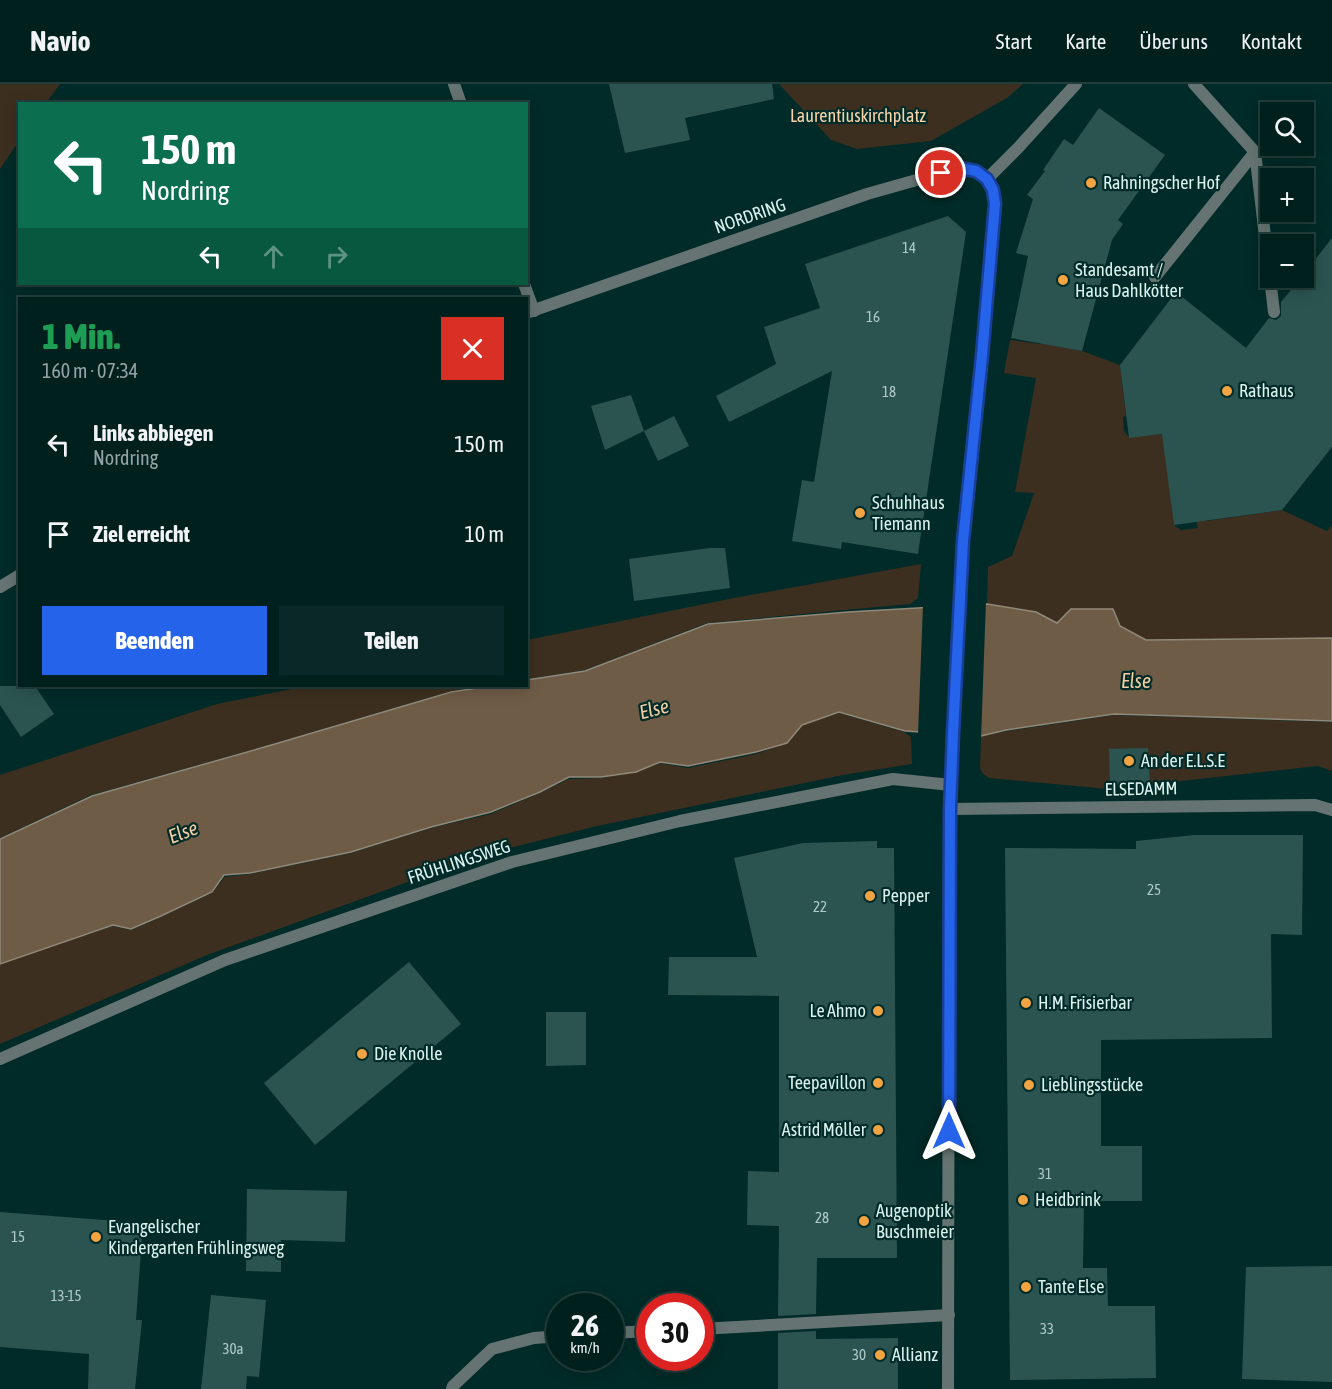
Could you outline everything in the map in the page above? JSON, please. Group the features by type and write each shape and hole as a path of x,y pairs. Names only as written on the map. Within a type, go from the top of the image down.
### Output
{"street":[{"path":"454,84 460,102"},
{"path":"948,1389 950,809 963,541 995,204 993,190 987,179 1076,84"},
{"path":"1194,84 1255,152 1274,312"},
{"path":"1155,277 1255,152"},
{"name":"NORDRING","path":"530,312 897,185 959,168 976,171 987,179"},
{"path":"0,587 18,576"},
{"name":"FRÜHLINGSWEG","path":"0,1059 225,960 512,862 680,821 893,778 951,785"},
{"name":"ELSEDAMM","path":"950,809 1315,805 1332,810"},
{"path":"714,1328 948,1316"},
{"path":"452,1389 492,1349 546,1337"}],"green space":[{"path":"0,84 60,84 47,102 18,102 18,142 0,169"},
{"name":"Laurentiuskirchplatz","path":"779,84 1023,84 1007,98 931,141 857,149 831,140"},
{"path":"1010,340 1082,351 1120,365 1126,416 1123,417 1124,431 1129,437 1164,434 1174,525 1181,530 1198,528 1196,520 1205,519 1206,521 1282,510 1327,531 1332,525 1332,638 1145,640 1120,626 1057,623 1036,612 987,604 988,567 1012,556 1034,493 1015,492 1036,378 1004,373"},
{"path":"921,564 918,598 910,604 707,623 585,670 528,679 528,640 734,598"},
{"path":"302,687 478,687 451,691 91,795 0,838 0,775 217,704"},
{"path":"839,713 904,732 911,737 912,764 843,775 597,826 482,855 207,955 0,1044 0,964 113,926 131,930 212,893 225,877 251,874 351,853 431,828 491,814 569,779 601,778 636,772 660,763 688,768 756,754 787,743 802,725"},
{"path":"1114,715 1332,722 1332,771 1318,766 1108,789 989,778 982,773 980,768 981,736"}],"water":[{"name":"Else","path":"987,604 1036,612 1057,623 1071,609 1113,609 1120,626 1146,640 1332,638 1332,721 1114,714 1006,730 981,736 905,731 839,712 802,725 787,743 756,752 688,766 660,762 636,772 601,777 569,777 540,792 491,812 431,827 351,852 250,873 224,875 212,892 131,929 113,925 0,964 0,839 92,796 451,692 484,687 528,687 528,680 585,671 708,624 848,612"}],"pier":[{"path":"986,601 981,739 918,735 923,605"}],"building":[{"path":"609,84 772,84 774,99 685,118 690,140 625,153"},
{"path":"1099,108 1165,155 1118,220 1123,224 1112,240 1082,351 1011,338 1028,256 1016,253 1033,199 1027,195 1064,139 1073,145"},
{"path":"948,216 966,232 918,554 842,542 841,549 792,541 802,480 814,482 832,371 729,422 716,396 776,364 764,327 820,308 805,264"},
{"name":"Rathaus","path":"1332,238 1332,447 1282,510 1174,525 1162,434 1129,438 1120,365 1176,292 1246,348 1269,318 1276,320 1281,316 1281,302 1293,288 1314,288 1314,261"},
{"path":"631,395 644,431 605,450 591,406"},
{"path":"674,416 689,446 658,461 644,431"},
{"path":"725,548 730,588 634,601 629,559"},
{"path":"0,686 36,687 54,714 21,737 0,705"},
{"name":"An der E.L.S.E","path":"1148,748 1150,784 1110,785 1109,749"},
{"path":"1194,835 1303,835 1302,935 1271,934 1272,1038 1101,1040 1101,1146 1142,1146 1142,1201 1084,1201 1083,1268 1107,1268 1108,1306 1155,1306 1156,1378 1010,1380 1005,848 1136,849 1136,841"},
{"path":"877,841 877,848 894,848 897,1258 817,1258 816,1314 778,1316 779,1226 747,1225 748,1171 779,1172 779,996 668,995 669,957 757,957 734,858 803,843"},
{"name":"Die Knolle","path":"409,962 461,1024 315,1145 264,1083"},
{"path":"546,1012 586,1012 586,1065 546,1066"},
{"path":"247,1189 347,1191 345,1242 281,1240 281,1272 246,1271"},
{"path":"0,1212 143,1223 136,1320 142,1320 135,1389 88,1389 89,1354 0,1347"},
{"path":"1332,1266 1332,1382 1242,1379 1246,1267"},
{"path":"211,1295 266,1300 259,1377 247,1376 246,1389 201,1389"},
{"path":"816,1331 816,1339 898,1338 898,1389 778,1389 778,1333"}],"place":[{"name":"Rahningscher Hof","path":"1091,183"},
{"name":"Standesamt / Haus Dahlkötter","path":"1063,280"},
{"name":"Rathaus","path":"1227,391"},
{"name":"Schuhhaus Tiemann","path":"860,513"},
{"name":"An der E.L.S.E","path":"1129,761"},
{"name":"Pepper","path":"870,896"},
{"name":"H.M. Frisierbar","path":"1026,1003"},
{"name":"Le Ahmo","path":"878,1011"},
{"name":"Die Knolle","path":"362,1054"},
{"name":"Teepavillon","path":"878,1083"},
{"name":"Lieblingsstücke","path":"1029,1085"},
{"name":"Astrid Möller","path":"878,1130"},
{"name":"Heidbrink","path":"1023,1200"},
{"name":"Augenoptik Buschmeier","path":"864,1221"},
{"name":"Evangelischer Kindergarten Frühlingsweg","path":"96,1237"},
{"name":"Tante Else","path":"1026,1287"},
{"name":"Allianz","path":"880,1355"}],"route":[{"path":"941,173 959,168 976,171 987,179 993,190 995,204 963,541 953,733 950,809 949,1131"}]}
